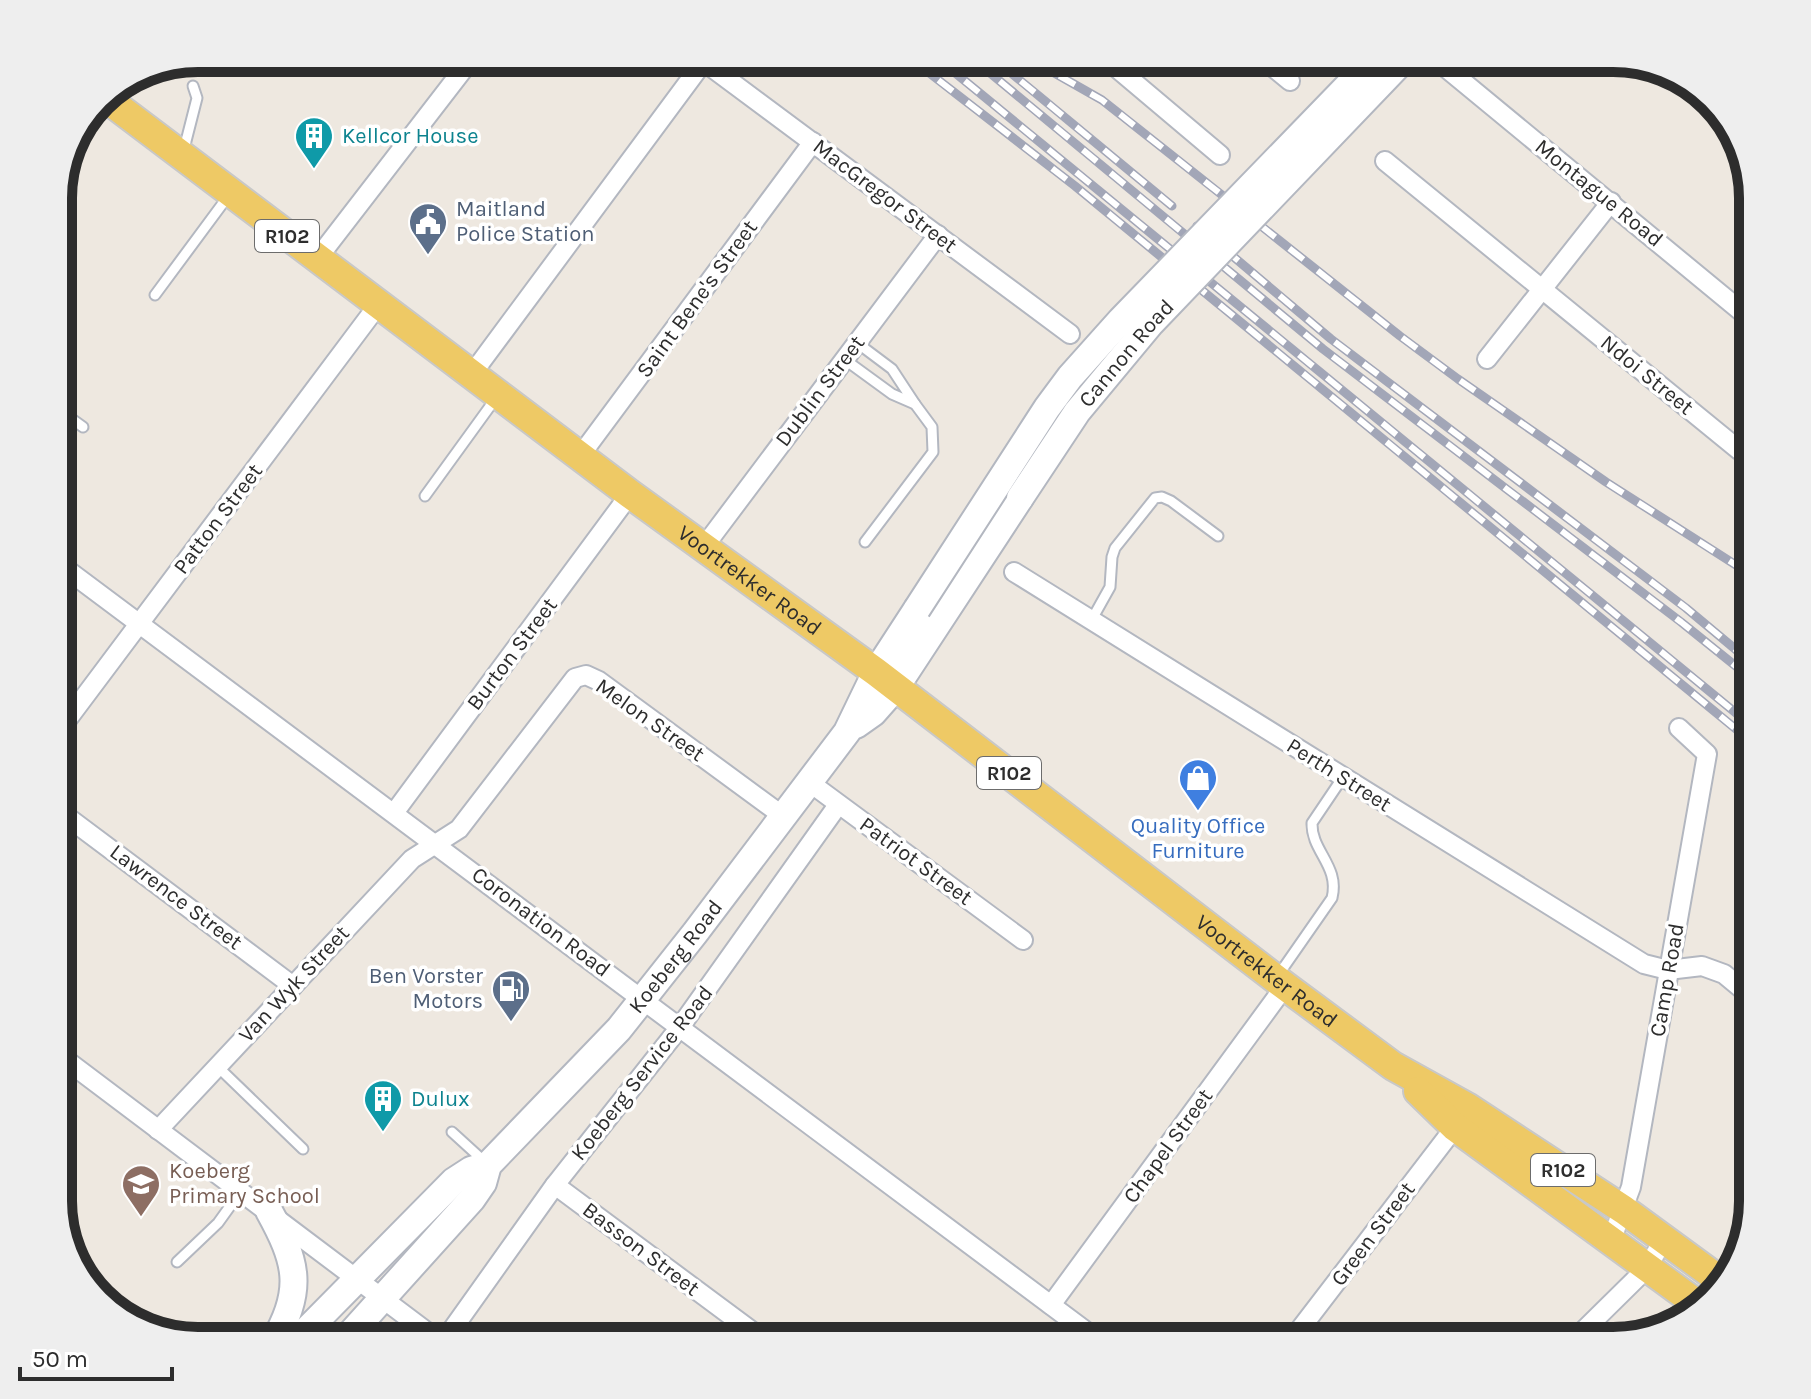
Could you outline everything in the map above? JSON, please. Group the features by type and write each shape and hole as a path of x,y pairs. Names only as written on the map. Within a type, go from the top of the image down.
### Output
{"main road":[{"name":"Cannon Road","path":"928,616 1047,408 1070,377 1121,320 1361,72"},
{"name":"Cannon Road","path":"886,679 928,616 1112,369 1151,323 1392,72"},
{"name":"Voortrekker Road","path":"114,104 630,494 886,679 1280,983 1393,1066 1467,1107 1624,1210 1714,1276"},
{"name":"Koeberg Road","path":"356,1327 472,1199 483,1183 488,1165 588,1063 643,999 886,679"},
{"name":"Voortrekker Road","path":"1393,1066 1455,1127 1691,1300"},
{"name":"Koeberg Road","path":"310,1327 454,1181 471,1170 488,1165"},
{"path":"269,1211 293,1264 292,1298 281,1327"}],"street":[{"path":"317,259 461,72"},
{"path":"472,374 693,72"},
{"name":"MacGregor Street","path":"718,72 1070,334"},
{"path":"1122,72 1220,155"},
{"path":"1279,72 1290,81"},
{"name":"Montague Road","path":"1451,72 1739,309"},
{"name":"Saint Bene's Street","path":"580,456 813,142"},
{"name":"Ndoi Street","path":"1385,161 1739,450"},
{"path":"1487,359 1611,202"},
{"name":"Dublin Street","path":"703,548 938,235"},
{"name":"Patton Street","path":"72,714 378,305"},
{"name":"Burton Street","path":"394,813 630,494"},
{"name":"Perth Street","path":"1014,572 1644,964 1668,970"},
{"name":"Coronation Road","path":"72,573 1080,1327"},
{"name":"Melon Street","path":"436,844 459,829 566,688 575,678 586,675 599,681 783,816"},
{"name":"Camp Road","path":"1611,1241 1631,1187 1707,754 1679,728"},
{"name":"Patriot Street","path":"809,782 1023,940"},
{"name":"Koeberg Service Road","path":"452,1327 555,1185 680,1027 838,805"},
{"name":"Lawrence Street","path":"72,820 293,986"},
{"name":"Van Wyk Street","path":"158,1130 412,859 436,844"},
{"path":"1668,970 1702,966 1724,974 1739,986"},
{"name":"Chapel Street","path":"1051,1305 1280,983"},
{"path":"72,1065 422,1327"},
{"name":"Green Street","path":"1302,1327 1455,1127"},
{"name":"Basson Street","path":"555,1185 746,1327"},
{"path":"1587,1327 1647,1268 1664,1239"}],"lane":[{"path":"183,157 197,98 193,86"},
{"path":"155,295 230,193"},
{"path":"856,342 892,369 932,427 933,452 865,542"},
{"path":"844,359 892,394 915,404"},
{"path":"425,496 499,394"},
{"path":"72,419 83,427"},
{"path":"1091,621 1110,587 1115,548 1155,498 1171,501 1218,536"},
{"path":"1280,983 1332,898 1335,885 1331,870 1311,832 1312,823 1343,777"},
{"path":"217,1066 303,1149"},
{"path":"452,1132 488,1165"},
{"path":"177,1262 218,1223 241,1191"}],"railway":[{"path":"928,72 1075,186 1739,731"},
{"path":"954,72 1739,716"},
{"path":"989,72 1323,349 1739,669"},
{"path":"1010,72 1172,206"},
{"path":"1053,72 1102,100 1458,379 1606,482 1739,567"},
{"path":"1197,226 1331,339 1686,608 1739,652"}],"place":[{"name":"Kellcor House","path":"314,170"},
{"name":"Maitland Police Station","path":"428,256"},
{"name":"Quality Office Furniture","path":"1198,812"},
{"name":"Ben Vorster Motors","path":"511,1023"},
{"name":"Dulux","path":"383,1133"},
{"name":"Koeberg Primary School","path":"141,1218"}]}
